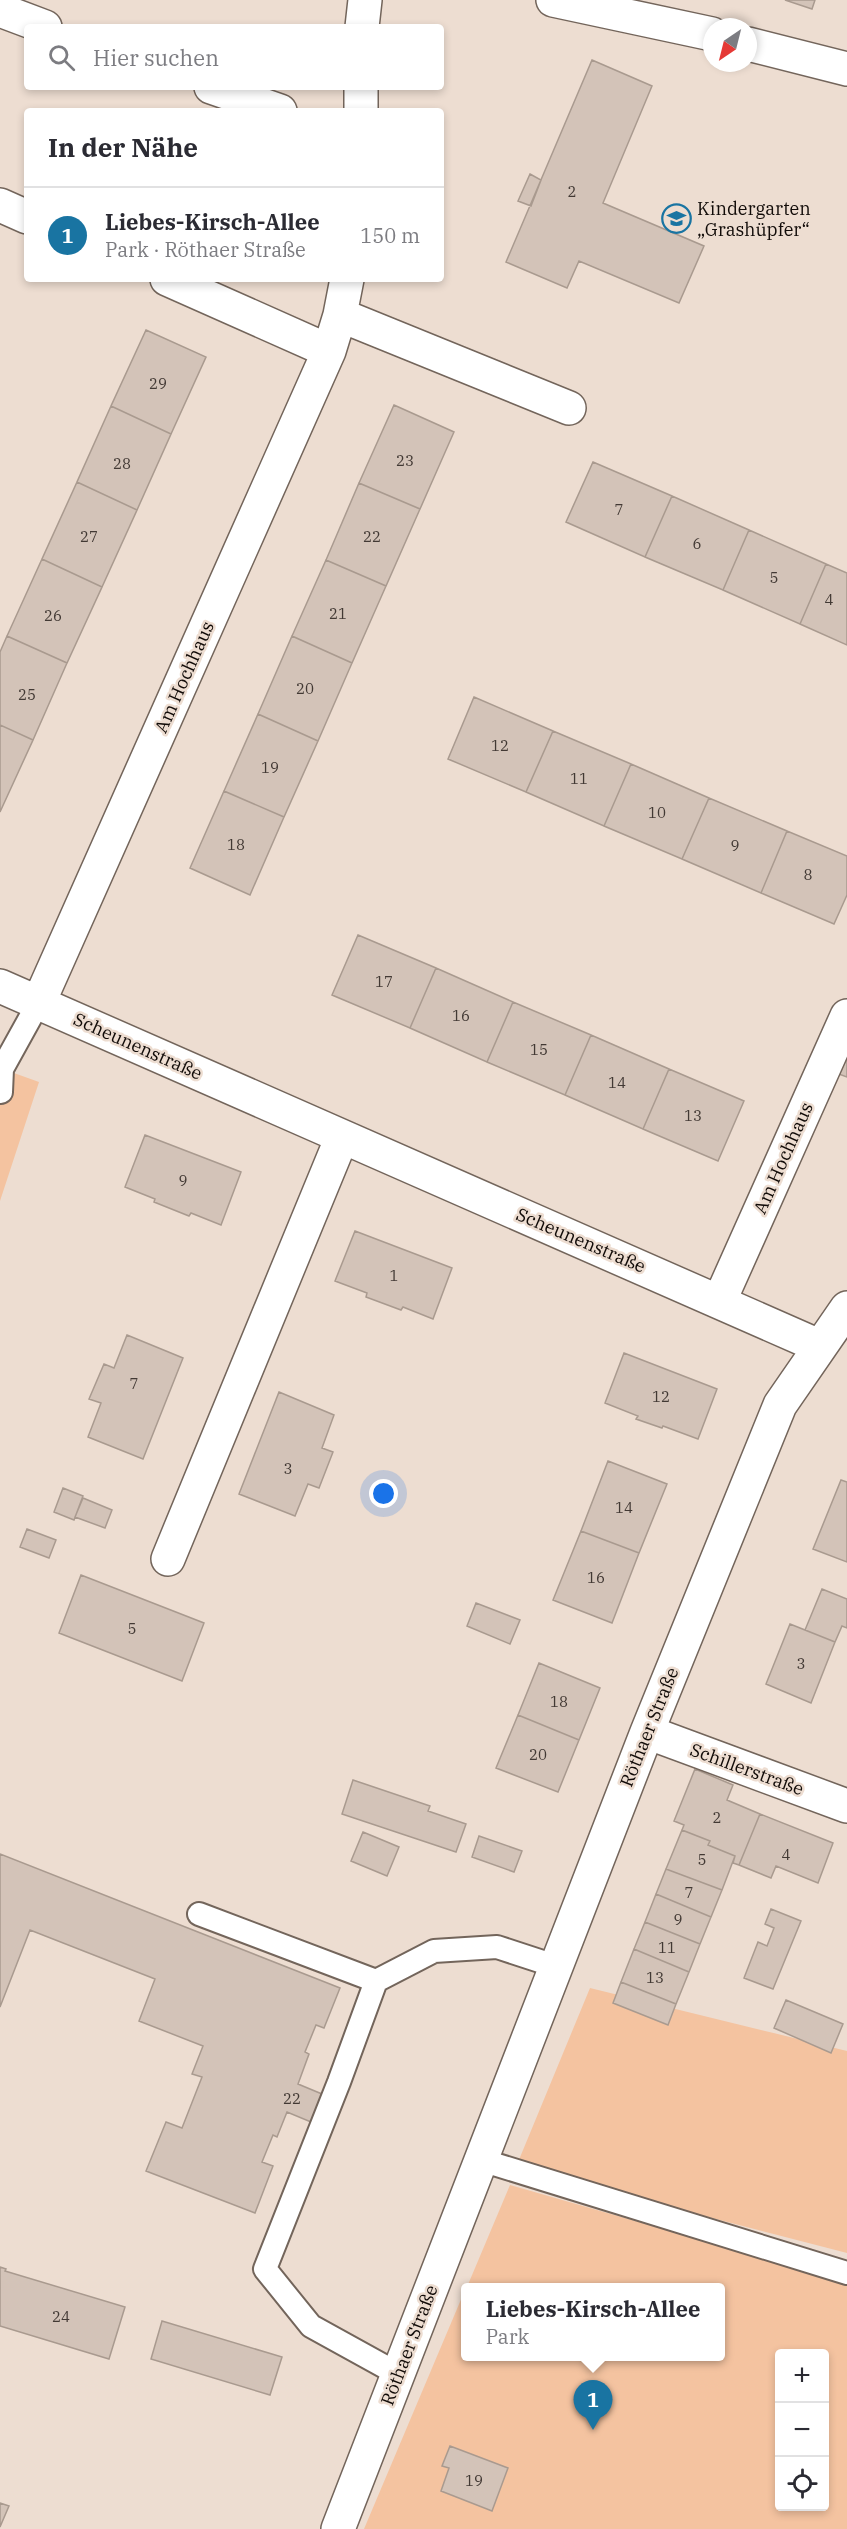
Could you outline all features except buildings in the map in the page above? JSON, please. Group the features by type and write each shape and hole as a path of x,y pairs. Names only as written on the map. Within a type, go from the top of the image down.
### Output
{"street":[{"path":"362,24 365,0"},
{"path":"553,0 703,32"},
{"path":"0,10 37,24"},
{"path":"757,46 847,69"},
{"path":"220,90 271,108"},
{"path":"361,90 361,108"},
{"path":"0,205 24,216"},
{"path":"174,282 329,351"},
{"name":"Am Hochhaus","path":"39,1002 329,351 340,315 346,282"},
{"path":"340,315 569,408"},
{"name":"Scheunenstraße","path":"0,986 720,1300 819,1346"},
{"name":"Am Hochhaus","path":"720,1300 847,1016"},
{"path":"168,1559 342,1137"},
{"name":"Röthaer Straße","path":"338,2529 647,1732 780,1405 847,1308"},
{"name":"Schillerstraße","path":"647,1732 847,1806"}],"lane":[{"path":"1,1092 2,1069 39,1002"},
{"path":"199,1914 376,1981"},
{"path":"398,2374 311,2326 265,2269 376,1981 435,1951 497,1947 555,1966"},
{"path":"481,2160 847,2273"}],"shaded area":[{"path":"0,1068 39,1082 0,1201"},
{"path":"590,1988 847,2051 847,2253 516,2167"},
{"path":"510,2185 847,2282 847,2529 364,2529 461,2299 461,2361 725,2361 725,2283 469,2283"}],"place":[{"name":"Kindergarten „Grashüpfer“","path":"676,218"},
{"name":"Liebes-Kirsch-Allee","path":"593,2430"}]}
